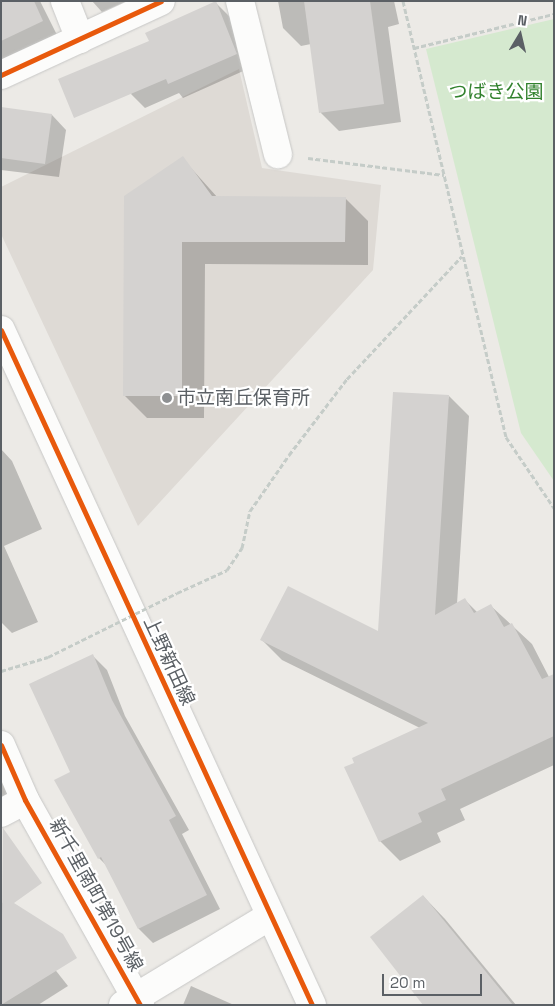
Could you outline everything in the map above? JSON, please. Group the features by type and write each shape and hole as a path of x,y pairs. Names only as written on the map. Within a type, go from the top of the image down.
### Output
{"street":[{"path":"65,1 80,38"},
{"path":"1,74 161,1"},
{"path":"240,1 278,154"},
{"name":"上野新田線","path":"1,330 312,1005"},
{"name":"新千里南町第19号線","path":"1,745 25,800 133,1002"},
{"path":"1,813 25,800"},
{"path":"133,1002 270,916"}],"path":[{"path":"403,1 506,437 554,508"},
{"path":"414,48 554,14"},
{"path":"278,154 444,175"},
{"path":"1,670 48,657 227,570 242,548 250,511 289,455 347,379 462,255"}],"shaded area":[{"name":"市立南丘保育所","path":"239,69 262,168 381,185 373,270 138,526 1,234 1,187"}],"green space":[{"name":"つばき公園","path":"554,19 554,481 521,433 426,49"}],"building":[{"path":"1,1 34,1 43,21 1,41"},
{"path":"216,1 237,54 168,84 166,79 74,118 58,79 149,41 145,33"},
{"path":"304,1 370,1 384,104 319,113"},
{"path":"1,107 52,114 45,164 1,158"},
{"path":"183,156 212,196 346,197 345,242 182,242 182,396 123,396 124,196"},
{"path":"393,392 449,395 435,615 465,598 474,613 491,604 504,627 512,623 542,679 554,674 554,736 441,789 446,800 418,813 422,822 379,842 344,767 354,763 352,758 428,723 260,640 288,586 378,631"},
{"path":"93,654 112,700 176,816 169,820 207,895 138,929 101,857 98,859 54,780 70,772 29,684"},
{"path":"3,828 42,883 14,903 63,934 77,958 1,1005"},
{"path":"423,895 513,1005 423,1005 370,937"}],"cycle path":[{"path":"1,75 161,1"},
{"path":"1,330 312,1005"},
{"path":"1,745 25,800 140,1005"}],"place":[{"name":"市立南丘保育所","path":"167,398"}]}
